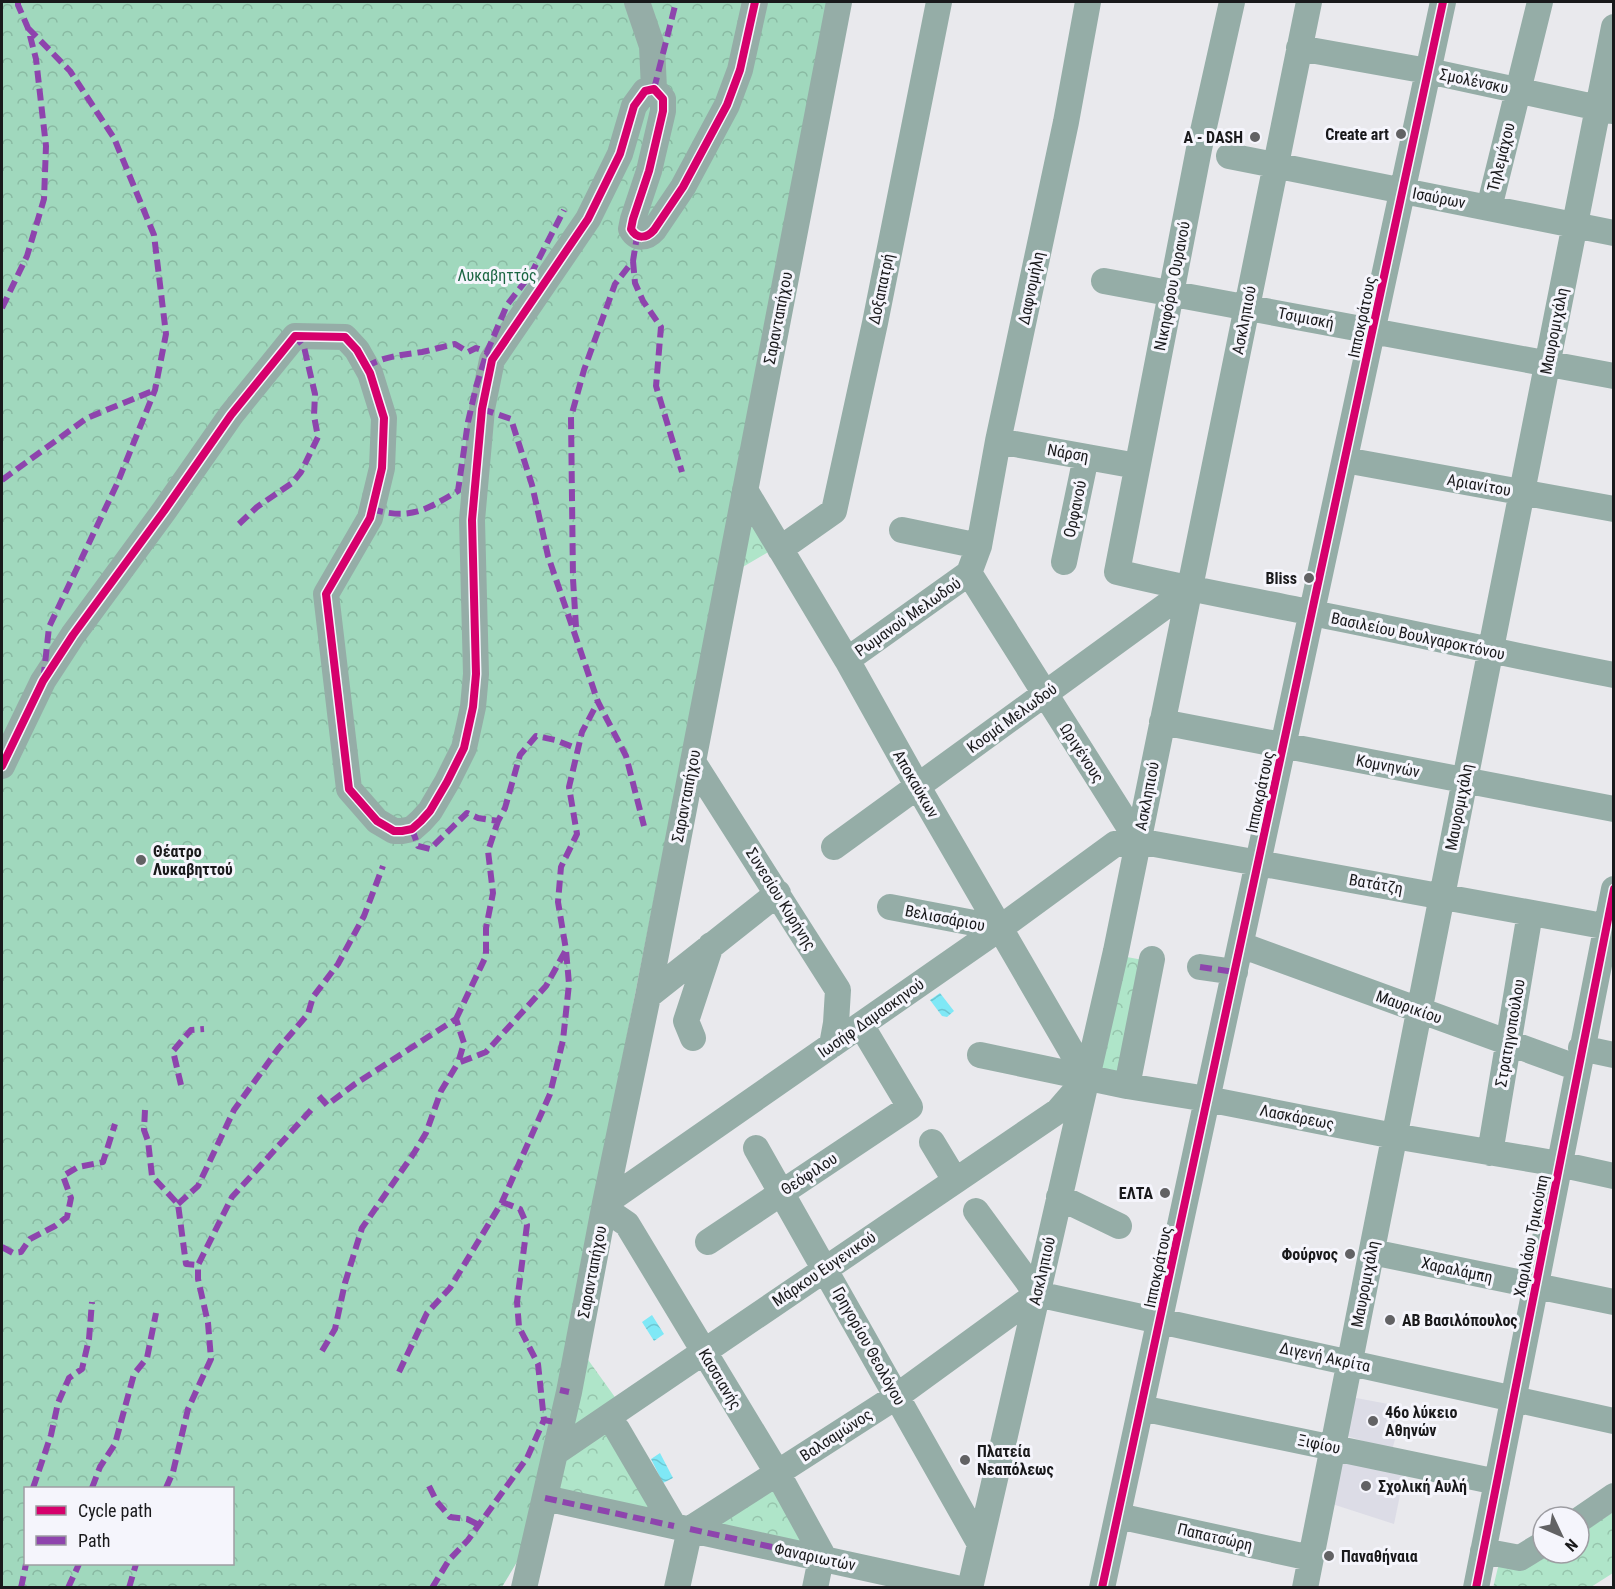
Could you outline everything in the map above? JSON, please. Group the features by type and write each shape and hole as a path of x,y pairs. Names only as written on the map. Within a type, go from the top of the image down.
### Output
{"street":[{"path":"637,2 652,46 654,89 663,99 663,111 649,171 631,225 633,233 642,237 650,234 684,187 727,105 740,70 755,2"},
{"name":"Σαρανταπήχου","path":"524,1587 555,1453 648,996 838,2"},
{"name":"Δοξαπατρή","path":"780,549 834,511 875,322 939,2"},
{"name":"Δαφνομήλη","path":"969,573 979,546 998,441 1066,122 1088,2"},
{"name":"Νικηφόρου Ουρανού","path":"1117,572 1170,292 1232,2"},
{"name":"Ασκληπιού","path":"970,1587 1116,951 1309,2"},
{"name":"Ιπποκράτους","path":"1102,1587 1443,2"},
{"name":"Τηλεμάχου","path":"1489,208 1540,2"},
{"name":"Μαυρομιχάλη","path":"1305,1587 1547,363 1575,226 1606,109 1614,27"},
{"name":"Σμολένσκυ","path":"1299,48 1428,71 1606,109"},
{"path":"2,766 43,681 231,416 295,336 345,337 357,350 370,373 384,418 382,468 370,518 326,594 348,789 372,816 394,831 412,829 430,811 464,748 473,707 476,674 472,520 482,409 489,370 496,352 588,219 620,154 638,99 645,91 654,89"},
{"name":"Ισαύρων","path":"1229,156 1614,233"},
{"name":"Τσιμισκή","path":"1104,281 1614,376"},
{"name":"Νάρση","path":"998,441 1137,466"},
{"name":"Ορφανού","path":"1064,562 1086,457"},
{"name":"Αριανίτου","path":"1345,460 1614,509"},
{"name":"Αποκαύκων","path":"745,490 847,660 1087,1078"},
{"path":"902,530 979,546"},
{"name":"Βασιλείου Βουλγαροκτόνου","path":"1117,572 1189,589 1614,675"},
{"name":"Ρωμανού Μελωδού","path":"847,660 969,573"},
{"name":"Ωριγένους","path":"969,573 1138,841"},
{"name":"Κοσμά Μελωδού","path":"834,847 1189,589"},
{"name":"Κομνηνών","path":"1162,722 1614,809"},
{"name":"Συνεσίου Κυρήνης","path":"693,762 838,990 836,1029 832,1045"},
{"name":"Βατάτζη","path":"1138,841 1610,927"},
{"name":"Ιωσήφ Δαμασκηνού","path":"605,1206 1000,928 1114,844 1138,841"},
{"name":"Χαριλάου Τρικούπη","path":"1476,1587 1580,1058 1610,927 1614,889"},
{"path":"648,996 778,893"},
{"name":"Βελισσάριου","path":"890,907 1000,928"},
{"name":"Στρατηγοπούλου","path":"1490,1153 1530,913"},
{"path":"693,1038 686,1020 711,945"},
{"name":"Μαυρικίου","path":"1241,945 1509,1044 1580,1058 1614,1055"},
{"path":"1116,951 1157,960 1126,1086"},
{"path":"1200,967 1235,972"},
{"name":"Θεόφιλου","path":"708,1242 910,1107 861,1025"},
{"name":"Λασκάρεως","path":"980,1055 1126,1086 1208,1099 1614,1176"},
{"name":"Μάρκου Ευγενικού","path":"555,1453 1059,1111 1087,1078"},
{"path":"932,1142 955,1180"},
{"name":"Γρηγορίου Θεολόγου","path":"756,1148 980,1544"},
{"path":"1059,1197 1119,1226"},
{"name":"Κασσιανής","path":"605,1206 627,1224 778,1474 822,1554 822,1558"},
{"path":"976,1211 1037,1294"},
{"name":"Χαραλάμπη","path":"1372,1252 1614,1302"},
{"name":"Διγενή Ακρίτα","path":"1037,1294 1614,1421"},
{"name":"Βαλσαμώνος","path":"682,1528 778,1474 897,1396 1037,1294"},
{"name":"Ξιφίου","path":"1141,1408 1497,1482"},
{"path":"617,1429 682,1528 677,1587"},
{"path":"1591,1512 1614,1496"},
{"name":"Φαναριωτών","path":"545,1498 956,1587"},
{"name":"Παπατσώρη","path":"1119,1516 1311,1558"},
{"path":"1483,1551 1520,1558 1531,1551"},
{"path":"815,1587 822,1558"}],"shaded area":[{"name":"46ο λύκειο Αθηνών","path":"1351,1397 1404,1407 1392,1450 1344,1435"},
{"name":"Σχολική Αυλή","path":"1338,1455 1405,1471 1394,1524 1326,1502"}],"green space":[{"name":"Λυκαβηττός","path":"2,2 831,2 526,1547 502,1587 2,1588"},
{"path":"747,518 770,551 736,571"},
{"path":"1121,956 1149,961 1125,1079 1095,1072"},
{"path":"581,1350 617,1400 565,1438"},
{"path":"611,1422 668,1521 556,1496 564,1454"},
{"path":"776,1486 812,1550 706,1528"},
{"path":"1613,1512 1613,1573 1591,1587 1493,1588 1499,1563 1518,1568 1531,1564 1591,1565 1591,1527"}],"water":[{"path":"940,993 954,1011 947,1017 942,1016 930,1000"},
{"path":"652,1315 664,1334 654,1341 642,1322"},
{"path":"660,1453 673,1478 663,1483 651,1459"}],"marked path":[{"path":"2,308 27,256 44,199 46,146 36,59 18,2"},
{"path":"654,89 676,2"},
{"path":"28,28 70,71 114,138 154,235 166,334 155,390 117,484 49,627 44,673"},
{"path":"371,509 397,514 417,512 458,491 468,422 487,352 507,305 531,274 564,210"},
{"path":"576,627 573,579 571,417 584,370 615,284 633,261 637,236"},
{"path":"633,261 635,283 643,301 661,327 656,386 682,472"},
{"path":"239,524 257,507 292,483 301,472 318,437 314,416 315,394 304,347 295,336"},
{"path":"366,367 386,358 455,344 468,352 476,348 487,352 490,357"},
{"path":"2,480 87,418 155,390"},
{"path":"482,409 511,419 532,485 548,556 598,702 626,756 644,826"},
{"path":"319,1096 327,1105 355,1084 456,1019 464,1043 458,1063 486,1052 546,986 566,950 558,902 561,867 577,834 569,787 582,732 598,702"},
{"path":"412,829 418,846 430,849 467,813 478,818 498,821 505,808 520,755 536,736 578,749"},
{"path":"456,1019 486,956 486,928 493,893 488,851 498,821"},
{"path":"178,1204 198,1186 234,1110 278,1049 308,1014 313,997 338,964 364,916 383,866"},
{"path":"399,1372 427,1313 450,1288 502,1202 550,1094 563,1040 569,984 566,950"},
{"path":"1200,967 1235,972"},
{"path":"181,1085 173,1051 191,1030 204,1029"},
{"path":"322,1351 335,1329 345,1283 362,1228 426,1133 441,1091 458,1063"},
{"path":"145,1110 144,1130 148,1141 152,1176 178,1204 186,1264 198,1265"},
{"path":"166,1487 173,1472 188,1409 211,1359 208,1323 198,1279 198,1265 232,1197 311,1110"},
{"path":"2,1247 13,1253 21,1252 30,1239 67,1217 71,1198 63,1176 78,1167 103,1162 115,1124"},
{"path":"502,1202 520,1209 527,1225 517,1302 519,1327 538,1364 544,1420 554,1422"},
{"path":"33,1487 51,1435 58,1403 69,1378 82,1369 89,1339 92,1302"},
{"path":"92,1487 100,1467 115,1444 134,1374 147,1358 156,1313"},
{"path":"560,1390 569,1392"},
{"path":"432,1588 449,1560 468,1540 527,1458 544,1420"},
{"path":"429,1486 437,1502 450,1517 467,1519 479,1525"},
{"path":"545,1498 674,1526"},
{"path":"690,1529 822,1558"},
{"path":"21,1588 26,1565"},
{"path":"68,1588 79,1565"},
{"path":"129,1588 136,1565"}],"cycle path":[{"path":"2,766 43,681 73,635 231,415 295,336 345,337 357,350 370,373 384,418 382,468 370,518 326,594 349,789 377,821 394,831 412,829 421,821 430,811 464,748 473,707 476,674 472,520 482,409 492,360 588,219 620,154 634,106 645,91 654,89 663,99 663,111 649,171 631,229 633,233 642,237 654,230 683,187 727,105 740,70 755,2"},
{"path":"1102,1588 1443,2"},
{"path":"1476,1588 1614,889"}],"place":[{"name":"Create art","path":"1401,134"},
{"name":"A - DASH","path":"1255,137"},
{"name":"Bliss","path":"1309,578"},
{"name":"Θέατρο Λυκαβηττού","path":"141,860"},
{"name":"ΕΛΤΑ","path":"1165,1193"},
{"name":"Φούρνος","path":"1350,1254"},
{"name":"ΑΒ Βασιλόπουλος","path":"1390,1320"},
{"name":"46ο λύκειο Αθηνών","path":"1373,1421"},
{"name":"Πλατεία Νεαπόλεως","path":"965,1460"},
{"name":"Σχολική Αυλή","path":"1366,1486"},
{"name":"Παναθήναια","path":"1329,1556"}]}
